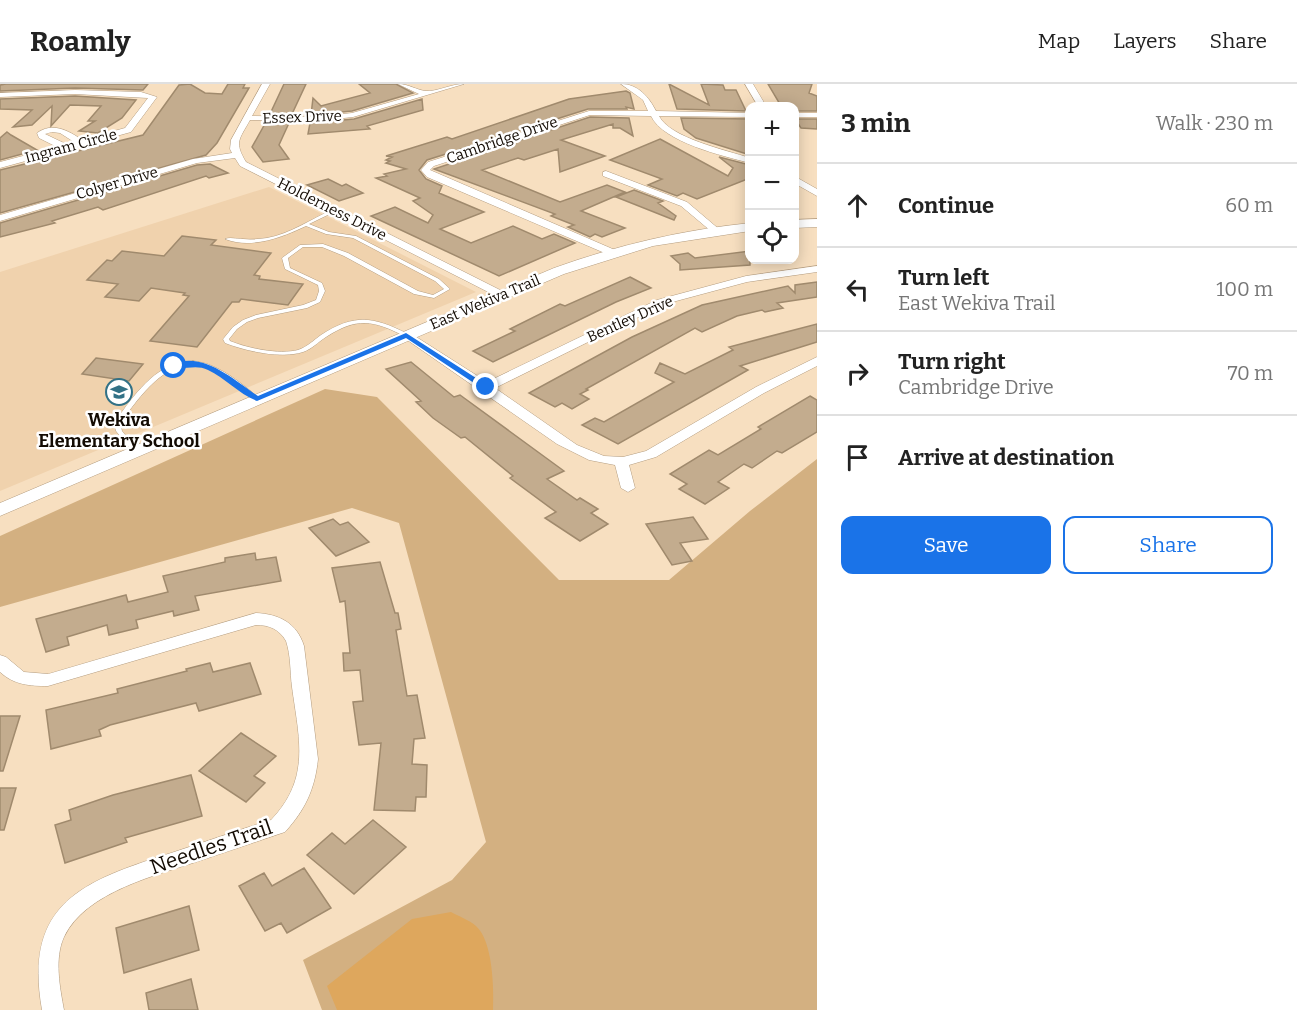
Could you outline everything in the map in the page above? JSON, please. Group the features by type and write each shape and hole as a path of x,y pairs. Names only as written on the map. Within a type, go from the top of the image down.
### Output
{"street":[{"path":"236,155 235,140 266,84"},
{"path":"402,84 426,94"},
{"name":"Essex Drive","path":"247,118 303,120 336,117 383,107 460,84"},
{"path":"625,84 646,99 658,123 671,133 745,159"},
{"path":"749,84 760,102"},
{"name":"Ingram Circle","path":"0,95 75,92 141,94 153,97 128,130 0,165"},
{"name":"Cambridge Drive","path":"610,252 430,175 425,170 431,164 578,115 599,112 745,115"},
{"path":"799,115 817,115"},
{"path":"66,148 42,136 41,133 49,129 62,130 82,144"},
{"name":"Holderness Drive","path":"236,155 252,170 502,295"},
{"name":"Colyer Drive","path":"0,218 196,161 236,155"},
{"path":"606,174 684,204 715,230"},
{"path":"799,182 817,193"},
{"path":"799,224 817,223"},
{"name":"East Wekiva Trail","path":"0,510 559,271 610,252 677,236 745,227"},
{"name":"Bentley Drive","path":"486,387 661,302 746,279 817,269"},
{"path":"406,335 574,448 595,458 621,462 636,460 651,454 760,390 817,361"},
{"path":"621,462 628,488"},
{"name":"Needles Trail","path":"0,661 10,673 24,680 48,680 256,619 269,619 285,628 293,638 295,650 309,744 308,774 303,795 294,812 278,826 122,879 74,907 57,930 48,957 48,986 53,1010"}],"lane":[{"path":"227,238 257,242 271,240 334,211"},
{"path":"307,225 328,233 354,237 437,280 447,289 436,296 417,294 325,245 303,246 289,253 285,258 286,262 288,269 320,284 322,291 318,301 289,313 270,314 242,321 232,329 226,339 227,342 245,348 291,353 303,350 342,325 362,320 384,323 406,335"},
{"path":"135,452 119,432 117,423 167,368 181,364 203,365 257,399"}],"shaded area":[{"name":"Wekiva Elementary School","path":"269,187 476,292 0,491 0,272"},
{"path":"325,389 377,397 559,580 669,580 750,511 817,459 817,1010 322,1010 303,960 452,880 486,842 399,523 352,508 0,607 0,536"},
{"path":"451,912 476,926 486,942 493,978 493,1010 337,1010 327,986 412,919"}],"building":[{"path":"148,84 143,90 75,88 0,91 0,85"},
{"path":"190,84 205,93 222,94 228,84 245,84 243,88 249,88 217,143 206,155 0,213 0,170 143,135 179,85"},
{"path":"284,84 306,84 292,114 270,114"},
{"path":"359,84 396,84 413,93 352,111 311,115 313,98 321,106 370,93"},
{"path":"669,84 709,105 701,84 723,85 725,90 736,90 745,111 677,109"},
{"path":"768,84 812,84 809,93 817,96 817,111 799,111 799,102 779,102"},
{"path":"626,91 630,93 634,109 626,107 627,109 588,109 427,160 419,170 426,179 442,186 439,193 484,212 440,229 471,243 513,226 542,239 554,234 575,243 499,276 371,216 395,207 428,223 433,215 413,201 420,198 376,178 406,169 386,163 390,161 386,160 392,157 386,156 447,137 452,139 569,99"},
{"path":"75,96 136,100 122,118 98,133 79,131 95,121 88,121 101,106 70,105 51,126 52,106 32,125 13,127 32,110 0,109 0,99"},
{"path":"422,99 423,110 367,126 370,129 308,134 310,123 354,119"},
{"path":"590,117 629,118 633,136 620,128 613,128 613,124 561,140 605,156 560,172 558,149 524,160 518,158 482,170 560,202 607,185 625,192 581,211 625,228 602,237 595,234 590,237 568,227 574,225 551,216 555,214 434,169"},
{"path":"681,118 745,119 745,153 696,138 684,129"},
{"path":"799,119 817,119 817,129 801,128"},
{"path":"266,122 289,123 279,145 289,159 263,162 252,147"},
{"path":"7,132 37,150 0,160 0,138"},
{"path":"660,139 728,176 733,168 719,157 745,164 745,180 697,199 683,193 677,196 648,185 662,179 610,160"},
{"path":"210,164 228,173 209,178 206,176 103,210 98,207 52,221 55,223 0,237 0,223 197,165"},
{"path":"328,179 342,186 346,184 363,193 339,201 307,185"},
{"path":"634,190 663,201 658,203 676,216 674,220 616,197"},
{"path":"182,236 216,240 211,245 271,253 254,275 260,276 259,279 303,284 288,305 241,299 239,302 232,302 197,347 150,341 189,296 183,295 185,293 151,288 139,301 105,297 118,284 87,280 107,260 112,261 122,251 164,256"},
{"path":"745,252 745,264 750,265 680,270 680,264 671,256 688,253 695,258"},
{"path":"630,277 651,288 616,302 493,362 473,351 515,331 510,329 560,304 565,306"},
{"path":"817,282 817,297 777,303 783,308 737,316 702,332 695,328 586,389 588,390 580,394 589,399 572,409 562,403 555,407 529,393 632,337 702,305 788,286 795,293 795,285"},
{"path":"817,324 817,342 740,366 748,370 618,444 582,425 595,418 604,422 674,382 655,373 660,363 685,374 733,350 729,347"},
{"path":"96,358 143,364 129,381 82,374"},
{"path":"411,362 454,397 460,395 564,471 547,479 577,500 580,498 598,509 591,513 608,524 580,541 545,518 556,512 510,478 513,476 465,437 461,438 433,418 416,402 421,401 386,369"},
{"path":"810,396 817,400 817,432 782,453 777,451 752,468 744,464 718,482 729,488 705,504 679,489 687,484 670,474 709,450 718,455 761,429 758,427"},
{"path":"693,517 708,539 680,543 692,561 672,565 646,524"},
{"path":"333,519 340,525 348,522 369,542 336,556 309,528"},
{"path":"255,553 256,560 276,557 281,581 195,596 199,610 174,616 173,611 136,620 138,628 109,635 107,625 67,637 69,645 46,652 36,619 126,595 128,602 168,592 163,576 225,562 225,558"},
{"path":"380,562 395,613 398,613 401,629 396,630 407,696 417,695 425,738 414,739 412,764 427,765 426,797 416,797 415,811 374,810 381,743 359,745 353,702 363,701 360,670 344,671 343,653 350,653 345,601 340,602 332,568"},
{"path":"210,663 213,672 250,663 261,694 199,711 196,703 110,725 99,730 101,736 51,749 46,710 118,693 117,689"},
{"path":"0,716 20,716 3,771 0,771"},
{"path":"241,733 276,756 254,776 265,783 246,802 199,771"},
{"path":"191,775 202,816 125,838 127,842 65,863 55,825 71,820 69,810 113,795"},
{"path":"0,788 16,788 4,830 0,830"},
{"path":"373,820 406,847 354,894 307,855 332,833 345,844"},
{"path":"304,868 331,908 287,933 281,923 265,931 239,886 264,873 272,886"},
{"path":"189,906 199,950 124,973 116,928"},
{"path":"191,979 198,1010 149,1010 146,993"}],"place":[{"name":"Wekiva Elementary School","path":"119,392"}],"route":[{"path":"174,366 196,364 209,367 257,399 406,335 486,387"}]}
